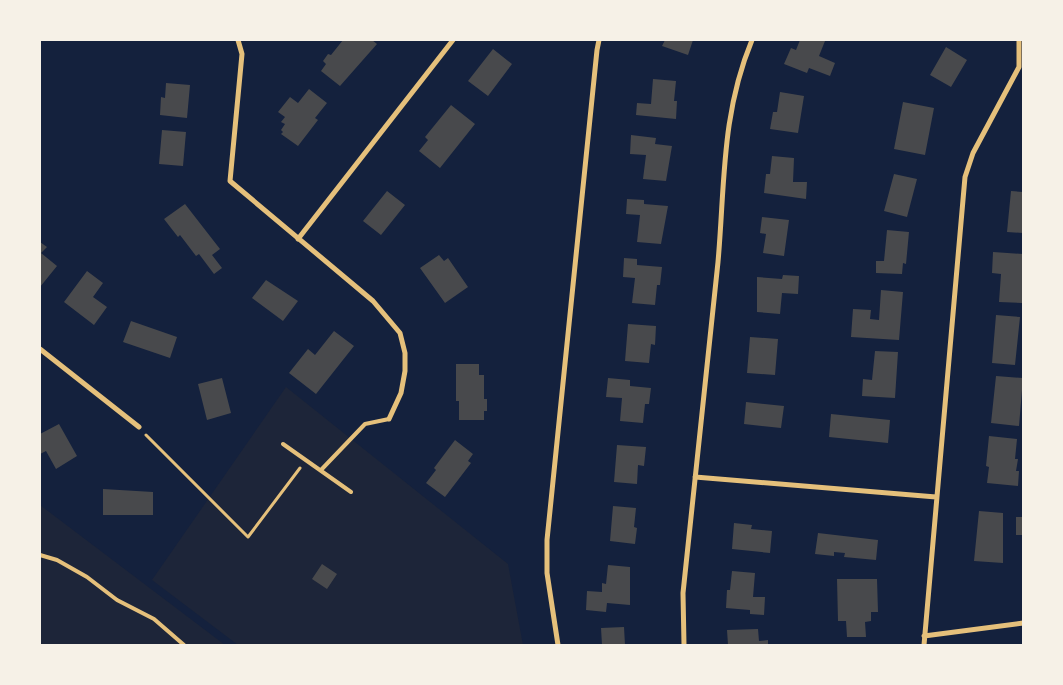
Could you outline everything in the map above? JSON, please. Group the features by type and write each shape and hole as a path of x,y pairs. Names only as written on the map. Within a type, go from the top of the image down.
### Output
{"street":[{"path":"238,40 242,54 230,181 373,301 400,333 405,353 405,371 401,393 389,419"},
{"path":"298,239 452,40"},
{"path":"558,645 547,573 547,540 597,50 600,40"},
{"path":"684,645 683,593 718,261 727,131 732,98 741,67 752,40"},
{"path":"924,645 965,176 973,153 1019,67 1019,40"},
{"path":"40,349 139,427"},
{"path":"695,477 936,497"},
{"path":"924,636 1023,623"}],"lane":[{"path":"321,470 364,424 389,419"},
{"path":"283,444 351,492"},
{"path":"40,555 57,560 87,577 117,600 154,619 184,645"}],"path":[{"path":"139,427 248,537 306,460"}],"shaded area":[{"path":"286,387 508,564 523,645 238,645 152,580"},
{"path":"40,505 225,645 40,645"}],"building":[{"path":"343,40 372,40 377,44 340,86 321,71 326,64 323,61 328,54 331,55"},
{"path":"665,40 693,40 688,55 662,46"},
{"path":"800,40 825,41 819,56 835,63 830,76 809,68 807,73 784,64 791,48 796,50"},
{"path":"946,47 967,60 951,87 930,75"},
{"path":"493,49 512,64 488,96 468,81"},
{"path":"653,79 676,81 674,101 677,101 676,119 636,115 637,103 651,104"},
{"path":"166,83 190,85 187,118 160,115 161,97 165,98"},
{"path":"309,89 327,103 315,118 318,120 298,146 281,134 285,124 281,122 285,117 278,112 290,97 298,103"},
{"path":"780,92 804,96 798,133 770,129 773,112 777,112"},
{"path":"903,102 934,108 925,155 894,149"},
{"path":"451,105 475,124 440,168 419,151 428,140 425,137"},
{"path":"162,130 186,132 183,166 159,164"},
{"path":"631,135 656,138 655,144 672,146 666,181 643,179 646,155 630,154"},
{"path":"772,156 794,158 793,182 807,182 806,199 764,193 766,174 770,174"},
{"path":"894,174 917,179 907,217 884,211"},
{"path":"387,191 405,205 381,235 363,221"},
{"path":"1011,191 1023,192 1023,233 1007,232"},
{"path":"627,199 644,200 644,204 668,206 661,244 637,242 640,215 626,214"},
{"path":"185,204 220,249 212,255 222,268 214,274 199,254 196,256 180,235 178,237 164,219"},
{"path":"762,217 789,220 784,256 763,253 766,234 760,233"},
{"path":"887,230 909,232 906,264 903,263 902,274 876,273 876,261 884,261"},
{"path":"40,242 47,247 41,253 57,266 40,287"},
{"path":"993,252 1023,254 1022,303 999,302 1001,274 992,273"},
{"path":"439,255 444,261 448,258 468,287 445,303 420,268"},
{"path":"624,258 637,259 637,265 662,267 660,285 657,285 655,305 632,303 635,278 623,277"},
{"path":"87,271 103,283 93,297 107,307 94,325 64,302"},
{"path":"783,275 799,276 798,294 782,293 780,314 757,312 757,277 782,279"},
{"path":"266,280 298,301 283,321 252,298"},
{"path":"881,290 903,292 899,340 851,337 853,309 871,310 870,319 879,320"},
{"path":"996,315 1020,317 1015,365 992,363"},
{"path":"131,321 177,337 170,358 123,342"},
{"path":"628,324 656,326 655,345 651,344 649,363 625,361"},
{"path":"334,331 354,346 316,394 289,373 308,349 315,355"},
{"path":"750,337 778,339 775,375 747,373"},
{"path":"875,351 898,352 895,398 862,396 863,379 872,380"},
{"path":"456,364 479,364 479,375 484,375 484,399 487,399 487,411 484,411 484,420 459,420 459,401 456,401"},
{"path":"996,376 1023,378 1019,426 991,423"},
{"path":"222,378 231,413 207,420 198,384"},
{"path":"608,378 630,380 630,386 651,388 649,404 645,404 643,423 620,421 622,398 606,397"},
{"path":"746,402 784,406 781,428 744,424"},
{"path":"831,414 890,420 888,443 829,437"},
{"path":"59,424 77,456 56,469 46,451 40,454 40,434"},
{"path":"989,436 1017,439 1015,459 1018,459 1016,471 1019,471 1018,486 987,483 989,467 986,466"},
{"path":"455,440 473,454 468,461 471,463 445,497 426,483 436,470 434,468"},
{"path":"617,445 646,447 644,466 638,465 637,484 614,482"},
{"path":"103,489 153,492 153,515 103,515"},
{"path":"613,506 636,508 634,527 637,528 635,544 610,541"},
{"path":"979,511 1003,513 1003,563 974,561"},
{"path":"1016,517 1023,517 1023,535 1016,535"},
{"path":"734,523 752,525 751,529 772,531 770,553 732,549"},
{"path":"818,533 878,540 876,560 844,557 845,553 834,552 834,556 815,554"},
{"path":"322,564 337,574 327,589 312,579"},
{"path":"608,565 630,567 630,605 607,603 606,612 586,610 587,591 602,592 602,583 606,584"},
{"path":"732,571 755,573 753,597 765,597 764,615 750,614 750,610 726,608 727,590 730,590"},
{"path":"837,579 877,579 878,612 871,612 871,621 865,622 866,637 847,637 846,621 838,621"},
{"path":"624,627 625,645 602,645 601,628"},
{"path":"758,629 759,641 768,640 768,645 728,645 727,630"}]}
